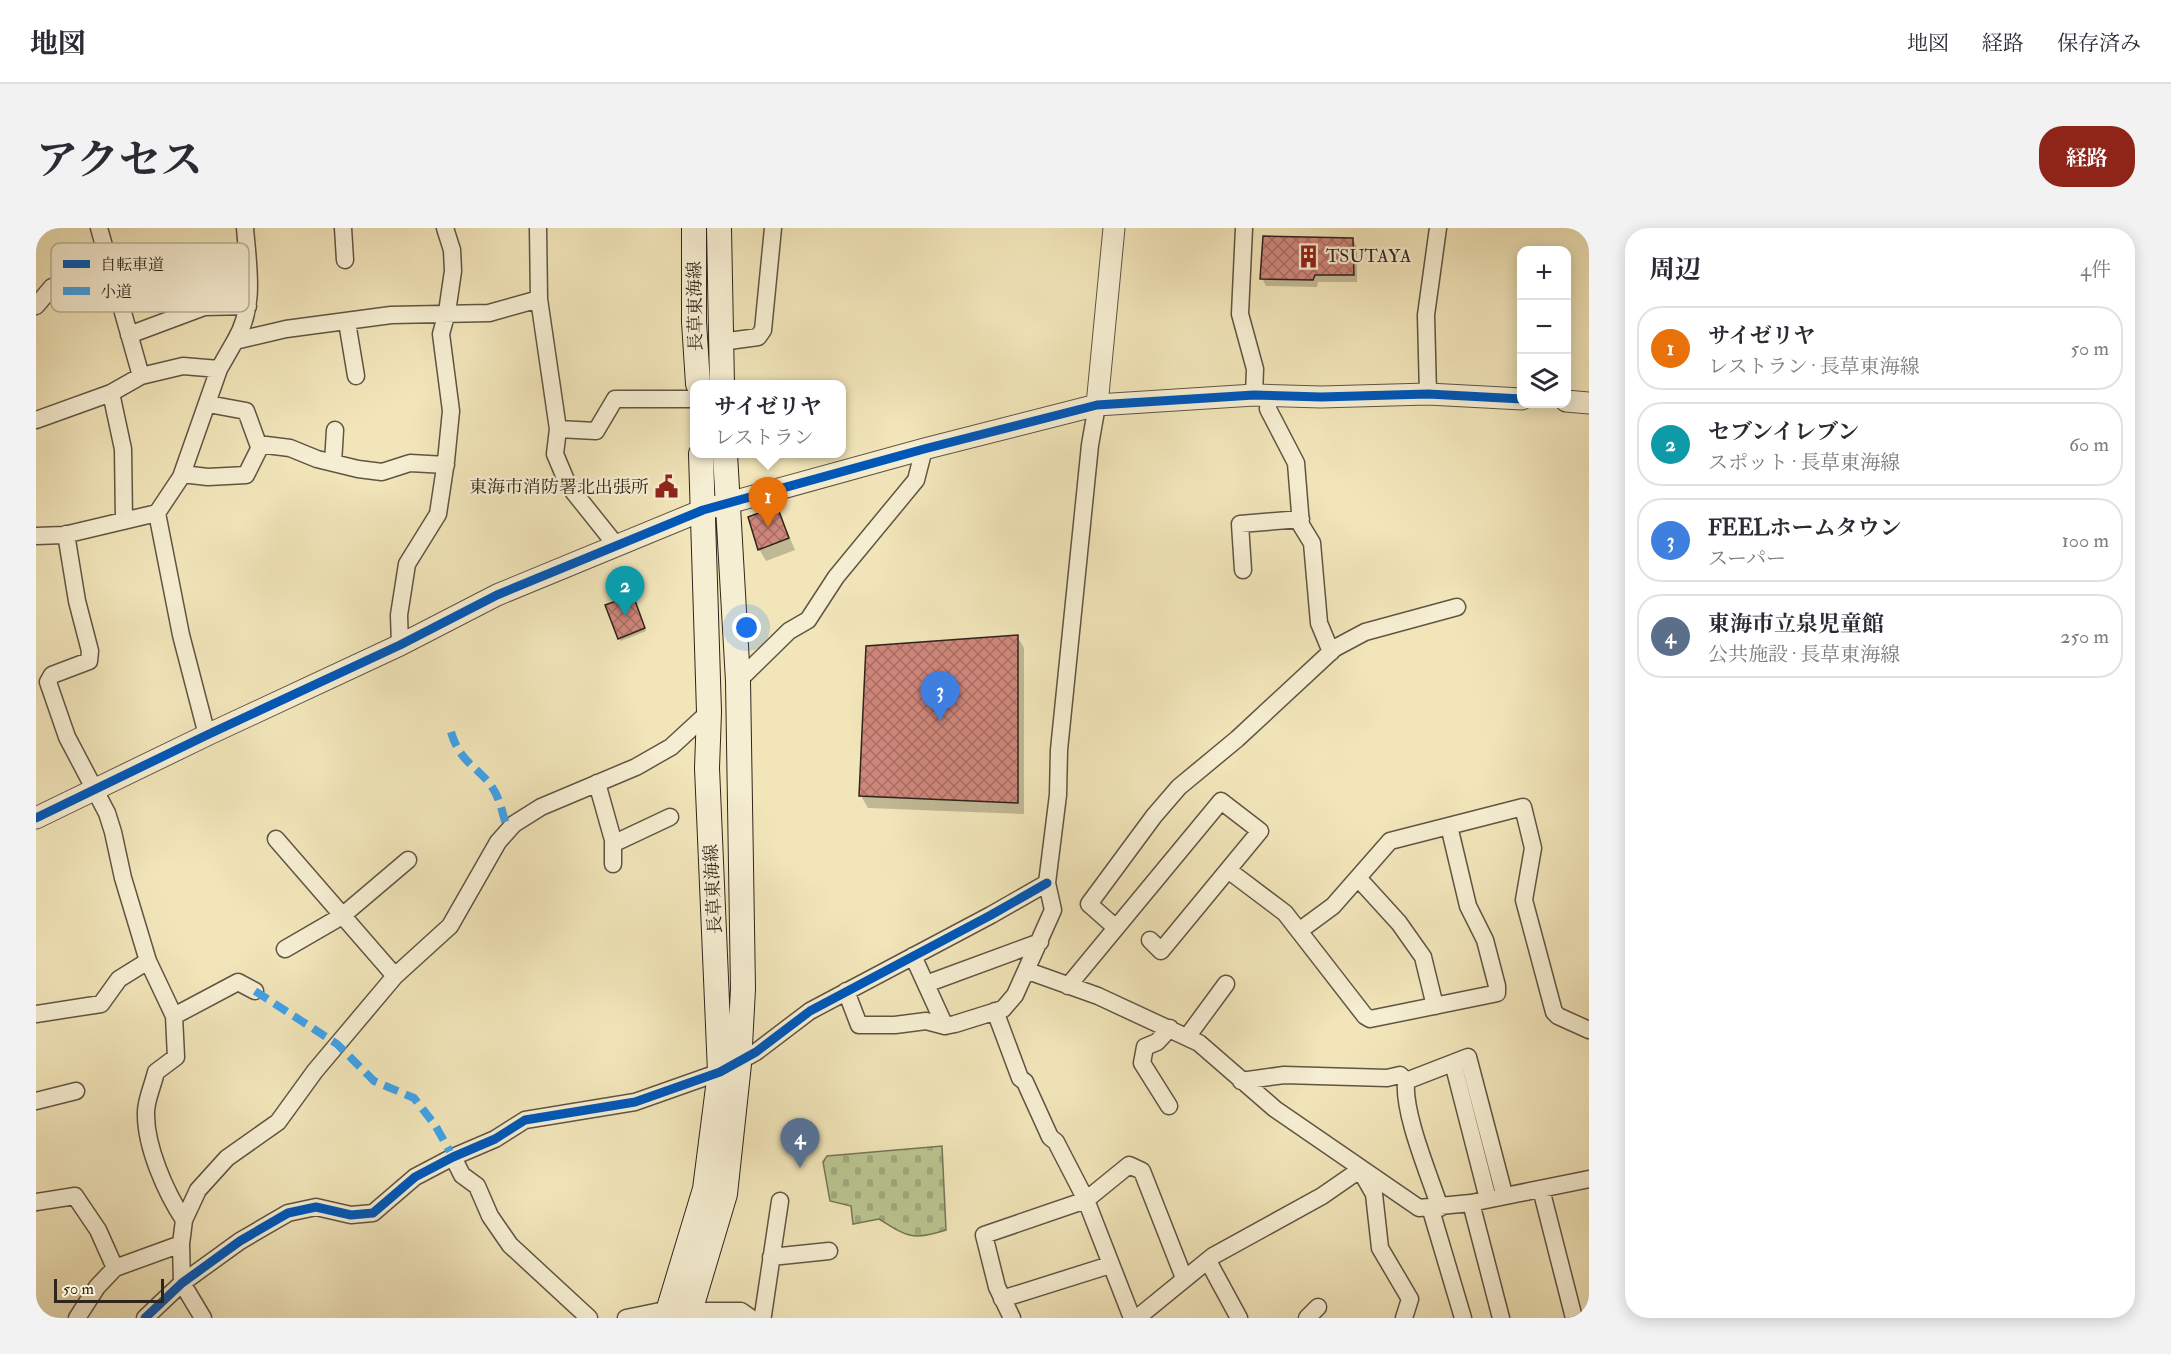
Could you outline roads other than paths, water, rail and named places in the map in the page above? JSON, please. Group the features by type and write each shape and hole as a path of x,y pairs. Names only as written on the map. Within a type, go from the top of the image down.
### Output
{"main road":[{"name":"長草東海線","path":"694,228 698,380"},
{"name":"長草東海線","path":"719,228 722,380"},
{"name":"長草東海線","path":"679,1314 725,1194 729,1068 707,768 709,712 705,645 701,458"},
{"name":"長草東海線","path":"725,458 738,681 743,989 729,1068"}],"street":[{"path":"99,228 103,243"},
{"path":"245,228 246,243"},
{"path":"343,228 345,260"},
{"path":"400,645 399,615 407,564 438,514 446,465 451,411 441,334 453,271 452,250 445,228"},
{"path":"538,228 539,299 558,429 555,454 568,485 616,545"},
{"path":"721,342 758,337 763,330 773,228"},
{"path":"846,991 859,1025 895,1025 926,1021 945,1026 1003,1009 1015,995 1028,971 1053,910 1047,883 1058,795 1059,750 1114,228"},
{"path":"1244,228 1240,314 1262,395 1296,463 1301,525 1312,543 1319,623 1331,652"},
{"path":"1428,394 1426,315 1438,228"},
{"path":"36,306 51,288"},
{"path":"236,340 286,329 391,315 447,312 489,313 539,299"},
{"path":"123,312 141,376"},
{"path":"129,335 191,312"},
{"path":"36,537 66,534 157,513 182,474 219,369 246,322 247,312"},
{"path":"346,322 356,376"},
{"path":"36,420 111,393 141,376 183,366 219,369"},
{"path":"111,393 123,449 124,521"},
{"path":"36,818 400,645 497,595 703,510 924,449 1097,405 1262,395 1428,394 1517,399"},
{"path":"558,429 596,431 615,399 690,399"},
{"path":"1571,402 1589,403"},
{"path":"208,404 246,411 258,444 261,445 290,448 333,463 382,472 410,463 446,465"},
{"path":"333,463 335,430"},
{"path":"182,474 208,477 246,475 261,445"},
{"path":"738,681 789,631 808,620 843,568 916,480 924,449"},
{"path":"157,513 181,635 207,735"},
{"path":"1243,570 1240,524 1301,519"},
{"path":"66,534 77,601 90,651 89,662 52,675 48,682 67,737 113,832 123,878 148,961 174,1016 176,1057 156,1072 146,1112 150,1139 167,1194 184,1220"},
{"path":"1115,927 1089,904 1154,816 1179,787 1237,739 1331,652 1365,632 1457,606"},
{"path":"203,1318 182,1283 181,1244 184,1220 198,1190 227,1158 278,1122 315,1071 394,976 450,926 498,842 514,824 540,807 636,766 670,747 709,712"},
{"path":"597,783 613,840 613,864"},
{"path":"1068,986 1221,801 1260,831 1161,951 1149,940"},
{"path":"1299,931 1333,906 1390,841 1523,807 1533,848 1524,900 1554,1011 1558,1016 1589,1030"},
{"path":"613,840 619,841 670,817"},
{"path":"1228,870 1285,913 1365,1016 1370,1018 1435,1006 1497,993 1485,940 1468,906 1449,826"},
{"path":"276,839 394,976"},
{"path":"285,949 342,915 408,860"},
{"path":"1358,878 1399,923 1423,957 1435,1006"},
{"path":"145,1318 182,1283 240,1241 288,1213 316,1207 351,1215 373,1213 415,1177 495,1139 525,1120 635,1102 729,1068 810,1011 1047,883"},
{"path":"926,984 1040,942"},
{"path":"913,956 945,1026"},
{"path":"36,1014 101,1004 119,979 148,961"},
{"path":"1028,971 1170,1028 1199,1043 1275,1109 1419,1208 1435,1208 1541,1190 1589,1179"},
{"path":"174,1016 238,982 255,991"},
{"path":"1187,1037 1226,984"},
{"path":"995,1011 1020,1078 1025,1082 1050,1137 1056,1142 1086,1200 1110,1266 1134,1318 1208,1261 1322,1197 1361,1169"},
{"path":"1169,1107 1142,1063 1145,1047 1156,1042 1170,1028"},
{"path":"1406,1081 1468,1057 1502,1318"},
{"path":"1241,1081 1284,1075 1387,1078 1400,1075 1406,1081 1414,1128 1462,1318"},
{"path":"36,1101 76,1091"},
{"path":"453,1157 462,1175 477,1186 490,1216 510,1245 589,1318"},
{"path":"1012,1318 1002,1299 984,1235 1086,1200 1130,1165 1142,1171 1185,1278"},
{"path":"1361,1169 1374,1194 1380,1248 1410,1299 1404,1318"},
{"path":"1541,1190 1574,1318"},
{"path":"36,1202 75,1196 98,1230 115,1268"},
{"path":"626,1318 679,1314 758,1316 780,1201"},
{"path":"77,1318 97,1287 115,1268 181,1244"},
{"path":"771,1257 830,1251"},
{"path":"1208,1261 1239,1318"},
{"path":"1002,1299 1110,1266"}],"place":[{"name":"TSUTAYA","path":"1308,256"},
{"name":"東海市消防署北出張所","path":"667,487"},
{"name":"サイゼリヤ","path":"768,527"},
{"name":"セブンイレブン","path":"625,616"},
{"name":"FEELホームタウン","path":"940,721"},
{"name":"東海市立泉児童館","path":"800,1168"}]}
